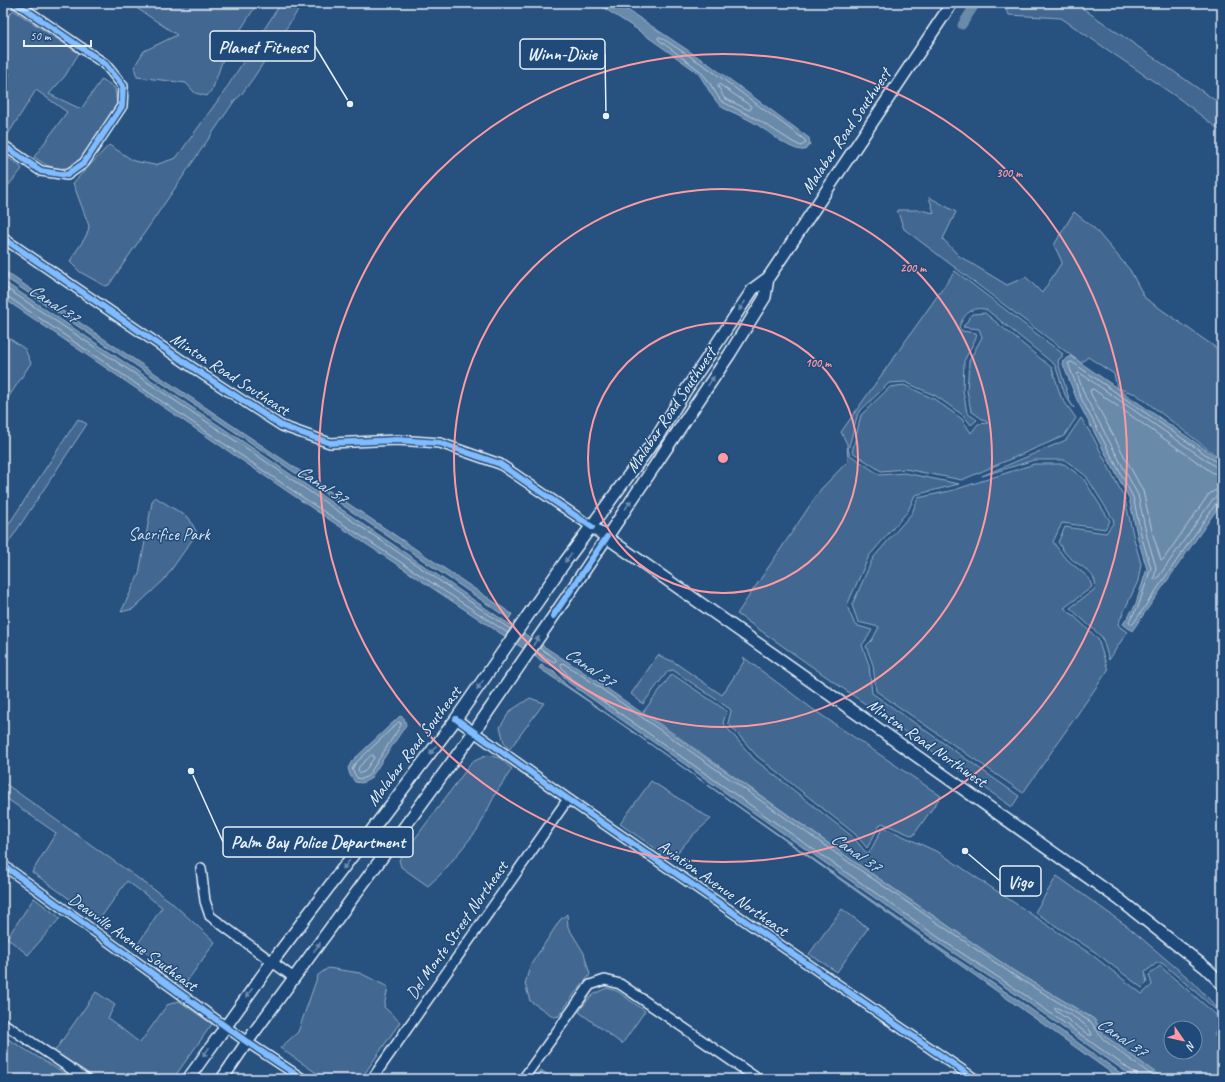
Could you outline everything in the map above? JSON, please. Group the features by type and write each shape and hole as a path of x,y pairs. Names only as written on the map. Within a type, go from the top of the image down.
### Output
{"main road":[{"name":"Malabar Road Southwest","path":"592,527 657,437 687,388 753,289 768,278 952,3"},
{"name":"Malabar Road Southwest","path":"607,537 729,355 765,297 768,278"},
{"name":"Minton Road Southeast","path":"592,527 607,537"},
{"name":"Malabar Road Southeast","path":"188,1079 272,962 456,719 565,562 592,527"},
{"path":"222,1079 247,1042 474,732 607,537"},
{"name":"Minton Road Northwest","path":"607,537 1120,900 1206,968 1222,984"}],"street":[{"path":"3,145 41,171 67,174 84,163 122,106 123,86 105,64 16,3"},
{"name":"Minton Road Southeast","path":"3,238 205,376 282,426 330,443 397,440 440,443 500,464 592,527"},
{"name":"Aviation Avenue Northeast","path":"456,719 568,799 975,1079"},
{"name":"Del Monte Street Northeast","path":"372,1079 568,799"},
{"name":"Deauville Avenue Southeast","path":"3,865 247,1042 303,1079"},
{"path":"201,868 205,901 210,916 294,978"},
{"path":"523,1079 590,985 605,980 620,984 758,1079"},
{"path":"3,1023 86,1079"}],"green space":[{"path":"129,3 256,3 255,7 224,56 213,88 207,96 195,93 186,83 137,77 134,67 144,51 177,35"},
{"path":"281,3 303,3 254,77 241,95 235,100 109,285 105,286 80,272 70,262 84,240 89,226 73,183 109,145 134,161 155,165 176,158 224,92"},
{"path":"1001,3 1075,3 1222,105 1222,132 1181,100 1061,18 1009,15"},
{"path":"13,10 79,53 65,76 49,94 81,109 102,79 115,88 117,104 82,158 71,167 58,169 46,165 34,157 67,112 36,90 7,136 3,133 3,85 10,74 3,70 3,24"},
{"path":"3,154 19,165 22,169 3,192"},
{"path":"929,197 956,212 943,239 959,256 1007,285 1026,277 1042,293 1062,262 1054,245 1074,212 1094,228 1130,270 1145,298 1222,352 1222,460 1136,394 1117,388 1114,374 1088,357 1081,363 904,229 897,210 920,210 934,213"},
{"path":"955,271 1063,354 1058,362 1070,402 1074,408 1065,395 1055,365 987,310 977,309 966,315 959,327 962,331 976,333 977,336 964,361 963,390 967,413 977,420 971,425 964,416 936,396 905,382 889,383 858,413 848,450 850,455 880,475 905,473 959,484 915,495 908,511 869,556 847,606 855,625 872,630 862,645 869,665 872,693 1019,796 1012,807 737,614 821,489 848,461 847,444 841,432"},
{"path":"985,313 1052,368 1061,397 1076,418 1064,436 962,480 905,469 881,471 852,452 861,415 890,387 904,385 934,399 962,419 971,433 978,424 988,423 971,411 967,391 969,361 982,337 979,329 963,327 972,314"},
{"path":"3,334 25,349 31,363 6,401 3,399"},
{"path":"1081,418 1093,437 1125,499 1141,564 1138,581 1118,624 1127,632 1109,660 1102,637 1070,608 1095,589 1094,578 1086,569 1071,559 1064,552 1058,542 1065,527 1106,533 1114,522 1086,476 1065,460 1034,460 982,476 1066,440"},
{"path":"78,419 87,424 3,551 3,533"},
{"path":"1034,464 1064,464 1083,478 1110,521 1105,529 1062,523 1053,542 1064,557 1089,578 1092,587 1064,608 1098,639 1108,670 1023,793 876,691 873,665 866,646 872,640 879,627 858,622 852,605 873,558 912,513 918,498 954,490"},
{"name":"Sacrifice Park","path":"155,497 189,518 197,533 164,580 133,609 121,612 139,574 152,502"},
{"path":"658,655 674,662 722,695 745,660 743,657 814,710 941,796 913,836 882,823 867,848 855,834 757,756 728,723 731,711 730,709 673,670 668,671 643,704 631,694"},
{"path":"672,674 727,711 723,723 754,759 853,837 868,855 883,827 940,853 1092,955 1142,994 1152,985 1149,975 1160,966 1222,1020 1214,1035 1222,1043 1222,1079 1164,1079 1105,1036 1094,1019 1017,973 859,865 643,712"},
{"path":"530,698 544,703 509,750 504,742 500,727 510,711"},
{"path":"488,755 500,758 512,769 496,793 478,829 443,872 428,886 401,867 399,860 472,762"},
{"path":"651,781 711,819 693,835 676,854 665,855 620,824"},
{"path":"3,782 170,901 215,942 183,987 138,944 162,907 127,881 99,920 32,872 56,833 3,796"},
{"path":"1057,876 1127,926 1193,982 1222,1013 1222,1015 1162,963 1157,963 1145,972 1147,983 1142,988 1095,952 1035,912"},
{"path":"34,898 60,918 28,955 7,938"},
{"path":"842,909 868,928 837,972 809,954"},
{"path":"567,914 568,927 584,953 590,975 559,1016 554,1017 530,1001 525,984 530,966 560,920"},
{"path":"328,968 360,973 388,987 384,1007 400,1022 361,1079 325,1079 280,1048 298,1032 318,975"},
{"path":"607,988 617,991 645,1011 622,1044 579,1012 591,997"},
{"path":"96,992 115,1005 108,1018 140,1043 167,1005 179,1001 212,1024 173,1079 96,1079 54,1052"},
{"path":"3,1036 74,1079 3,1079"},
{"path":"541,1070 554,1079 534,1079"}],"water":[{"path":"596,3 617,3 710,65 809,138 810,144 805,150 799,150 785,144 757,124 723,108 712,96 697,72 635,28"},
{"path":"3,270 512,614 509,619 3,276"},
{"path":"3,281 245,443 497,616 585,673 859,865 1017,973 1094,1019 1105,1036 1164,1079 1136,1079 1020,997 946,948 568,682 557,668 542,661 309,506 3,298"},
{"path":"1071,356 1222,461 1222,502 1132,631 1123,624 1135,606 1147,569 1138,539 1129,498 1077,400 1062,362"},
{"path":"541,665 554,671 566,685 616,720 539,668"},
{"path":"400,716 404,718 406,725 370,779 362,783 355,782 350,775 348,768 352,761"},
{"path":"666,755 944,951 1018,1000 1129,1079 1120,1079"}],"waterway":[{"path":"962,25 976,3"}],"cycle path":[{"path":"3,145 41,171 67,175 84,163 122,106 123,86 105,64 16,3"},
{"path":"3,238 205,376 282,426 330,443 397,440 440,443 500,464 592,527"},
{"path":"553,616 607,537"},
{"path":"456,719 568,799 975,1079"},
{"path":"3,865 247,1042 303,1079"}],"place":[{"name":"Planet Fitness","path":"350,104"},
{"name":"Winn-Dixie","path":"606,116"},
{"name":"Palm Bay Police Department","path":"191,771"},
{"name":"Vigo","path":"965,851"}],"water label":[{"name":"Canal 37","path":"54,303"},
{"name":"Canal 37","path":"322,484"},
{"name":"Canal 37","path":"590,667"},
{"name":"Canal 37","path":"856,852"},
{"name":"Canal 37","path":"1122,1037"}]}
